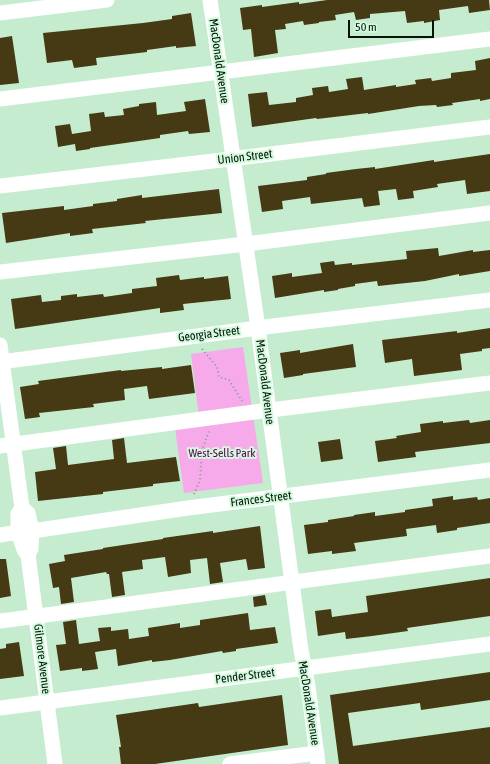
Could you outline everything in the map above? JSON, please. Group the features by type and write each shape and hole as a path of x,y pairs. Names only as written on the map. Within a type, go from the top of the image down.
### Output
{"street":[{"path":"0,13 107,0"},
{"name":"MacDonald Avenue","path":"210,0 258,328 261,411 281,497 300,650 308,686 317,758"},
{"path":"0,99 490,39"},
{"name":"Union Street","path":"0,186 490,127"},
{"path":"0,272 246,244 490,213"},
{"name":"Georgia Street","path":"1,361 490,300"},
{"name":"Gilmore Avenue","path":"0,345 6,445 22,508 28,513 25,532 31,549 28,555 55,764"},
{"path":"6,445 261,411 490,383"},
{"name":"Frances Street","path":"0,535 188,508 490,470"},
{"path":"0,621 490,556"},
{"name":"Pender Street","path":"0,708 490,644"},
{"path":"230,764 317,758"}],"path":[{"path":"202,349 217,367 219,377 229,380 242,403 261,411"},
{"path":"188,508 200,480 202,450 209,433 212,418"}],"green space":[{"name":"West-Sells Park","path":"243,347 263,483 184,493 175,428 200,424 191,354"}],"building":[{"path":"327,0 489,0 490,10 469,13 468,6 439,10 440,20 424,23 424,21 407,23 405,11 370,14 370,18 356,20 354,12 335,15 336,20 319,23 304,25 303,21 285,24 286,29 275,30 278,53 254,57 251,29 243,30 240,8 262,5 262,7 299,2 299,4"},
{"path":"191,13 196,46 176,48 176,46 147,50 147,52 96,58 97,65 74,68 72,60 47,63 43,33 143,23 172,19 172,16"},
{"path":"12,36 19,83 0,85 0,38"},
{"path":"490,58 490,99 452,103 453,105 437,107 436,105 419,106 368,114 316,118 252,127 248,94 267,92 269,105 296,102 296,98 313,95 312,88 328,86 329,92 348,89 346,79 362,77 364,90 396,85 396,87 416,84 415,80 431,78 432,81 451,78 451,73 476,70 475,61"},
{"path":"205,99 210,132 189,134 188,131 160,135 160,138 76,151 75,144 58,147 55,126 70,124 72,134 91,131 89,114 104,112 105,117 124,115 123,109 139,106 139,104 156,102 157,115 186,111 184,102"},
{"path":"490,154 490,191 467,194 465,180 437,184 438,187 413,191 414,198 398,200 396,189 378,191 380,205 364,207 362,198 311,204 310,197 282,201 283,209 262,212 258,186 307,180 307,177 326,173 375,167 375,169 434,160 434,162"},
{"path":"219,189 222,213 145,221 146,223 92,229 93,233 70,236 70,233 6,243 2,213 64,206 64,210 93,206 93,204 117,201 117,199 142,195 142,198"},
{"path":"438,248 439,256 473,250 473,252 490,250 490,271 459,276 459,274 425,281 378,286 377,281 355,284 355,286 338,290 324,292 324,290 275,298 272,276 292,273 292,277 322,273 320,263 334,261 335,265 352,263 352,265 407,259 406,251"},
{"path":"179,275 180,280 228,276 231,299 183,304 184,310 160,313 160,308 15,329 11,299 41,295 42,302 61,300 61,296 77,294 77,297 103,294 104,297 132,293 132,289 157,286 156,278"},
{"path":"490,328 490,348 482,349 482,351 460,354 462,370 414,376 412,359 385,363 382,340 457,331 457,333"},
{"path":"353,344 356,367 284,378 280,353 300,350 300,353"},
{"path":"191,365 195,393 149,399 147,386 124,389 125,400 93,404 94,407 39,413 40,417 25,419 20,387 39,384 38,381 121,370 162,367 162,369"},
{"path":"469,420 470,423 490,420 490,443 415,452 416,457 378,462 375,441 397,438 396,436 421,432 420,424"},
{"path":"124,438 127,463 176,457 180,481 103,492 103,494 38,501 35,472 56,469 53,448 66,446 68,465 114,459 112,440"},
{"path":"340,439 343,459 321,462 318,442"},
{"path":"453,496 453,500 477,497 478,500 490,498 490,523 457,528 457,530 437,533 436,525 406,529 407,536 354,543 356,551 332,554 332,551 308,554 304,525 328,522 328,520 375,512 375,516 405,512 405,510 433,506 432,499"},
{"path":"260,526 265,568 248,570 246,559 220,563 223,582 210,584 207,558 190,560 191,573 168,577 165,557 142,560 143,569 122,572 125,595 112,597 109,574 106,572 71,578 74,602 61,604 59,587 53,588 49,564 65,561 64,555 163,538"},
{"path":"0,559 6,559 11,596 0,598"},
{"path":"490,578 490,616 407,628 408,631 372,636 346,639 345,632 318,636 315,611 331,609 332,617 368,612 366,596"},
{"path":"265,595 267,605 254,607 253,597"},
{"path":"248,613 250,630 275,627 278,643 236,649 236,651 223,653 222,651 170,660 152,662 152,660 118,666 116,649 95,652 98,669 82,671 82,668 60,671 56,645 66,644 63,622 76,620 79,644 100,641 98,628 111,627 111,631 128,629 129,639 149,636 148,628 180,623 180,628 200,625 200,620"},
{"path":"19,642 24,676 0,679 0,649 6,648 6,644"},
{"path":"490,672 490,700 421,710 420,703 348,713 353,746 490,727 490,764 339,764 330,695"},
{"path":"282,695 288,745 155,764 121,764 119,747 121,747 116,715 198,703 199,707"}]}
